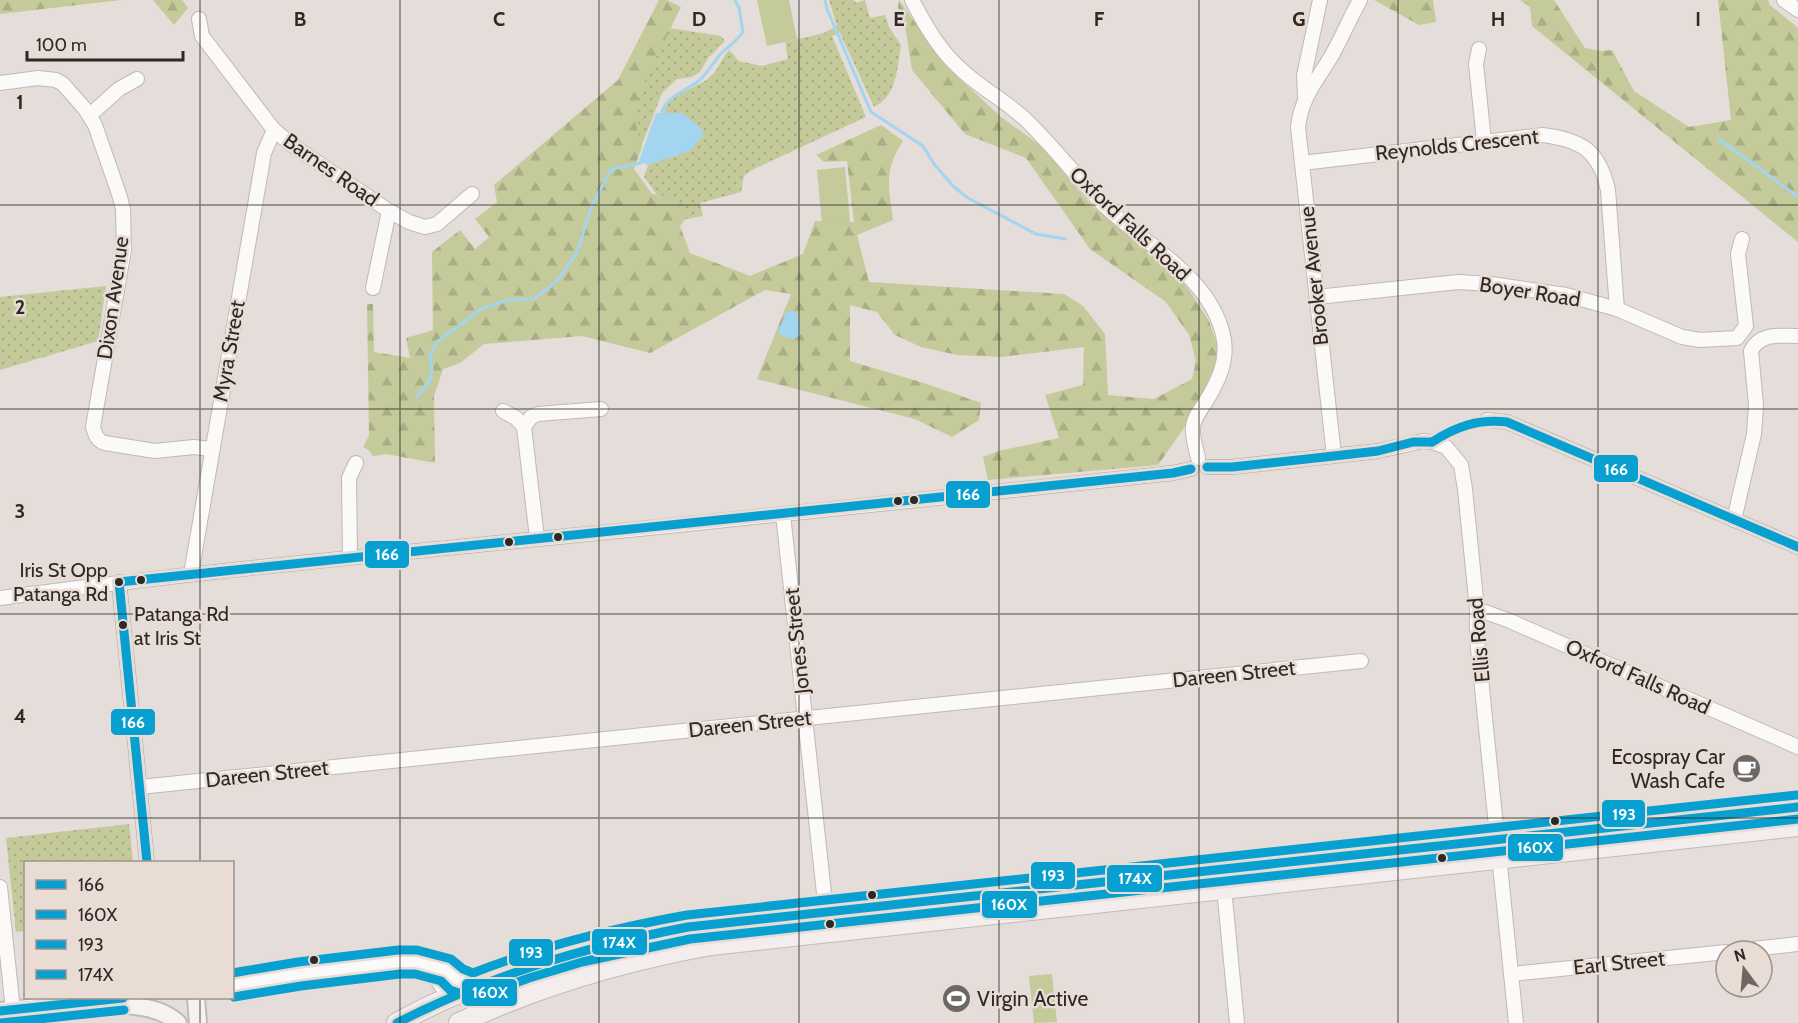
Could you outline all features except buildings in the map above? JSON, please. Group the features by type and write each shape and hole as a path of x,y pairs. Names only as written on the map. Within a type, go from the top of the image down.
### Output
{"highway":[{"path":"459,1023 520,996 568,979 627,962 711,945 1224,888 1798,807"},
{"path":"397,1023 450,996 530,965 623,939 688,927 1499,848 1798,826"}],"main road":[{"path":"6,1010 114,999"},
{"path":"196,999 198,1023"},
{"path":"79,1003 155,1010 164,1013 178,1023"}],"street":[{"name":"Oxford Falls Road","path":"912,0 926,27 947,56 965,73 1023,117 1106,207 1173,263 1210,304 1223,334 1225,357 1213,390 1193,424 1198,465"},
{"name":"Brooker Avenue","path":"1305,96 1304,76 1320,0"},
{"name":"Brooker Avenue","path":"1334,456 1298,127 1305,96 1330,59 1360,0"},
{"path":"1784,0 1798,10"},
{"name":"Barnes Road","path":"199,19 202,36 274,130 292,145 389,211 409,222 425,227 437,224 472,194"},
{"path":"1479,49 1476,64 1484,141"},
{"name":"Dixon Avenue","path":"0,83 38,78 56,80 63,84 90,115 121,203 124,250 93,427 95,434 101,442 154,451 194,447 211,449"},
{"path":"90,115 119,89 138,79"},
{"name":"Myra Street","path":"190,574 264,153 274,130"},
{"name":"Reynolds Crescent","path":"1302,163 1543,135 1576,142 1594,158 1605,177 1608,190 1617,309"},
{"path":"373,288 389,211"},
{"name":"Boyer Road","path":"1317,297 1458,282 1566,295 1617,309 1682,337 1700,340 1737,338 1746,326 1738,254 1742,239"},
{"path":"1734,520 1754,434 1756,405 1751,351 1761,338 1798,336"},
{"path":"524,427 531,417 538,414 601,409"},
{"path":"503,411 516,418 524,427 537,538"},
{"path":"1487,420 1507,422 1798,547"},
{"name":"Ellis Road","path":"1334,456 1378,451 1423,441 1446,447 1461,465 1466,489 1477,609 1477,639 1516,1023"},
{"path":"0,598 190,574 1173,473 1198,465 1232,466 1334,456"},
{"path":"350,557 349,478 356,463"},
{"name":"Jones Street","path":"783,514 826,912"},
{"path":"119,582 147,861"},
{"name":"Oxford Falls Road","path":"1477,609 1510,621 1798,747"},
{"name":"Dareen Street","path":"140,787 1361,661"},
{"path":"0,887 6,1010"},
{"path":"1223,1023 1237,1022 1224,888"},
{"path":"1774,947 1798,944"},
{"name":"Earl Street","path":"1511,974 1714,953"},
{"path":"234,985 299,974 399,962 417,962 447,970 456,979 473,986"},
{"path":"430,965 435,978 450,996"}],"green space":[{"path":"0,0 121,0 0,14"},
{"path":"153,0 182,0 188,8 174,25"},
{"path":"659,0 667,0 681,7 640,91 633,114 642,147 634,169 652,194 675,197 690,214 680,226 690,253 750,276 803,254 815,221 854,222 847,161 824,162 816,155 881,125 903,141 892,161 890,170 889,188 893,220 857,235 869,282 1064,294 1083,306 1105,334 1108,395 1154,399 1192,379 1196,361 1189,335 1166,302 1090,249 1026,158 965,134 912,70 906,32 898,7 899,0 947,67 1001,117 1044,148 1091,205 1175,271 1209,321 1217,344 1217,369 1188,422 1158,465 988,480 983,457 998,451 1059,438 1045,395 1083,385 1084,347 1001,357 957,355 921,347 895,335 877,312 850,305 850,361 981,403 979,420 952,437 915,419 757,379 791,294 765,290 650,353 582,336 484,344 460,363 443,369 434,396 435,463 386,454 373,456 363,447 369,436 367,304 373,304 374,352 410,358 406,338 433,330 432,252 460,230 475,249 489,237 475,219 497,202 494,185 618,80"},
{"path":"757,0 789,0 797,39 767,46"},
{"path":"829,0 854,0 856,3 865,0 870,18 885,15 889,27 901,45 892,89 882,102 874,107 840,33 832,36 866,117 752,170 744,176 741,192 700,203 703,216 676,221 644,177 648,165 678,155 682,113 664,114 666,107 676,96 710,77 729,50 739,61 762,66 788,59 785,42 824,33 837,26"},
{"path":"1374,0 1433,0 1436,22 1419,25"},
{"path":"1520,0 1554,0 1585,48 1601,51 1612,50 1634,91 1689,127 1731,120 1718,0 1768,0 1770,5 1798,28 1798,242 1532,26 1530,7"},
{"path":"663,27 721,36 725,41 708,58 700,72 692,77 677,79 662,93 636,160 630,161 634,99"},
{"path":"845,167 850,222 822,224 817,170"},
{"path":"106,286 98,341 0,370 0,297"},
{"path":"129,824 133,861 24,861 24,931 16,932 6,838"},
{"path":"1052,974 1057,1022 1034,1023 1029,976"}],"water":[{"path":"656,113 682,113 702,129 703,136 689,151 648,165 639,161"},
{"path":"795,311 801,334 795,339 784,337 778,332 786,312"}],"waterway":[{"path":"660,117 667,103 701,79 719,56 743,32 739,8 735,0"},
{"path":"825,0 871,112 923,146 934,164 953,186 968,198 1036,234 1065,239"},
{"path":"1719,139 1798,197"},
{"path":"417,397 430,380 432,370 430,355 437,342 481,309 508,300 534,299 558,280 577,252 591,208 611,169 641,163 643,159"}],"transit line":[{"name":"166","path":"1432,442 1468,425 1496,421 1507,422 1798,547"},
{"name":"166","path":"1207,467 1232,467 1334,456 1378,451 1413,442 1432,442"},
{"name":"166","path":"119,582 1173,473 1191,469"},
{"name":"166","path":"119,582 147,861"},
{"name":"193","path":"234,973 298,962 398,950 417,950 451,959 463,969 473,973 525,954 578,939 687,915 1797,795"},
{"name":"174X","path":"397,1023 468,991 539,964 612,944 688,927 1798,807"},
{"name":"160X","path":"234,997 301,986 415,974 441,981 450,990 474,998 582,962 690,939 1798,819"},
{"name":"166","path":"0,1011 114,999"},
{"name":"160X","path":"1,1023 124,1010"}],"place":[{"name":"Iris St Opp Patanga Rd","path":"119,582"},
{"name":"Patanga Rd at Iris St","path":"123,625"},
{"name":"Ecospray Car Wash Cafe","path":"1746,769"},
{"name":"Virgin Active","path":"956,999"}]}
